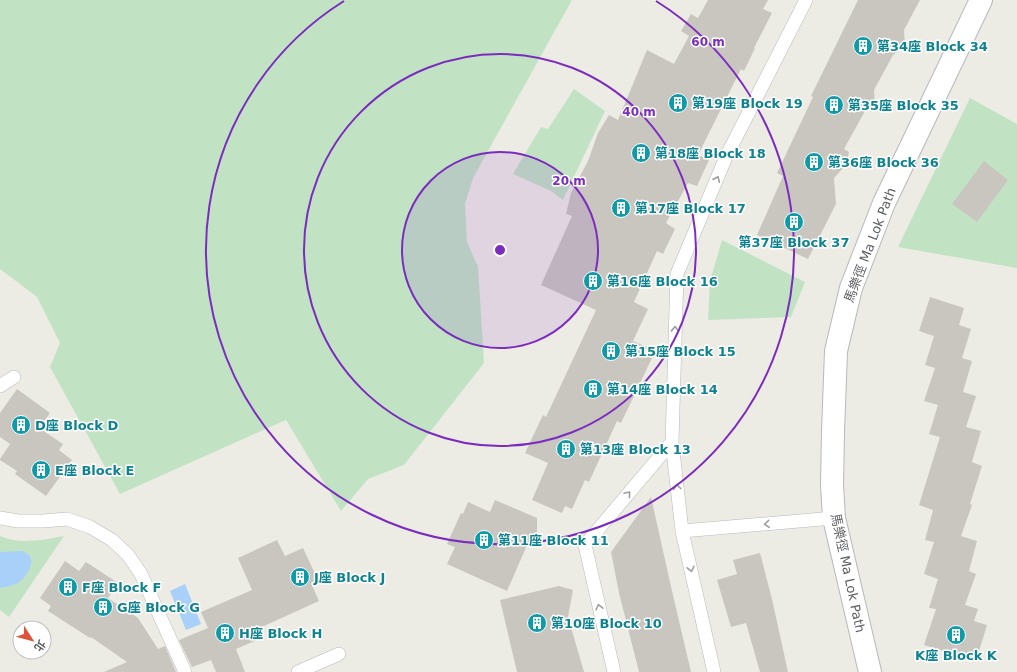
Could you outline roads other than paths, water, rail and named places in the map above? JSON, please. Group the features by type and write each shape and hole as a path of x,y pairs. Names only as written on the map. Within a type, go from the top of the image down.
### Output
{"street":[{"name":"馬樂徑 Ma Lok Path","path":"870,672 834,518 832,485 836,351 850,288 884,203 981,0"}],"lane":[{"path":"714,672 682,531 672,442 677,274 726,157 806,0"},
{"path":"0,386 14,377"},
{"path":"614,672 586,545 672,442"},
{"path":"0,518 18,521 67,519 90,527 112,540 128,555 141,574 185,672"},
{"path":"682,531 834,518"},
{"path":"298,672 339,654"}],"water":[{"path":"22,551 28,554 30,558 31,566 29,570 26,575 16,584 0,588 0,552"},
{"path":"185,584 201,624 186,630 170,591"}],"place":[{"name":"第34座 Block 34","path":"863,46"},
{"name":"第19座 Block 19","path":"678,103"},
{"name":"第35座 Block 35","path":"834,105"},
{"name":"第18座 Block 18","path":"641,153"},
{"name":"第36座 Block 36","path":"814,162"},
{"name":"第17座 Block 17","path":"621,208"},
{"name":"第37座 Block 37","path":"794,222"},
{"name":"第16座 Block 16","path":"593,281"},
{"name":"第15座 Block 15","path":"611,351"},
{"name":"第14座 Block 14","path":"593,389"},
{"name":"D座 Block D","path":"21,425"},
{"name":"第13座 Block 13","path":"566,449"},
{"name":"E座 Block E","path":"41,470"},
{"name":"第11座 Block 11","path":"484,540"},
{"name":"J座 Block J","path":"300,577"},
{"name":"F座 Block F","path":"68,587"},
{"name":"G座 Block G","path":"103,607"},
{"name":"第10座 Block 10","path":"537,623"},
{"name":"H座 Block H","path":"225,633"},
{"name":"K座 Block K","path":"956,635"}]}
